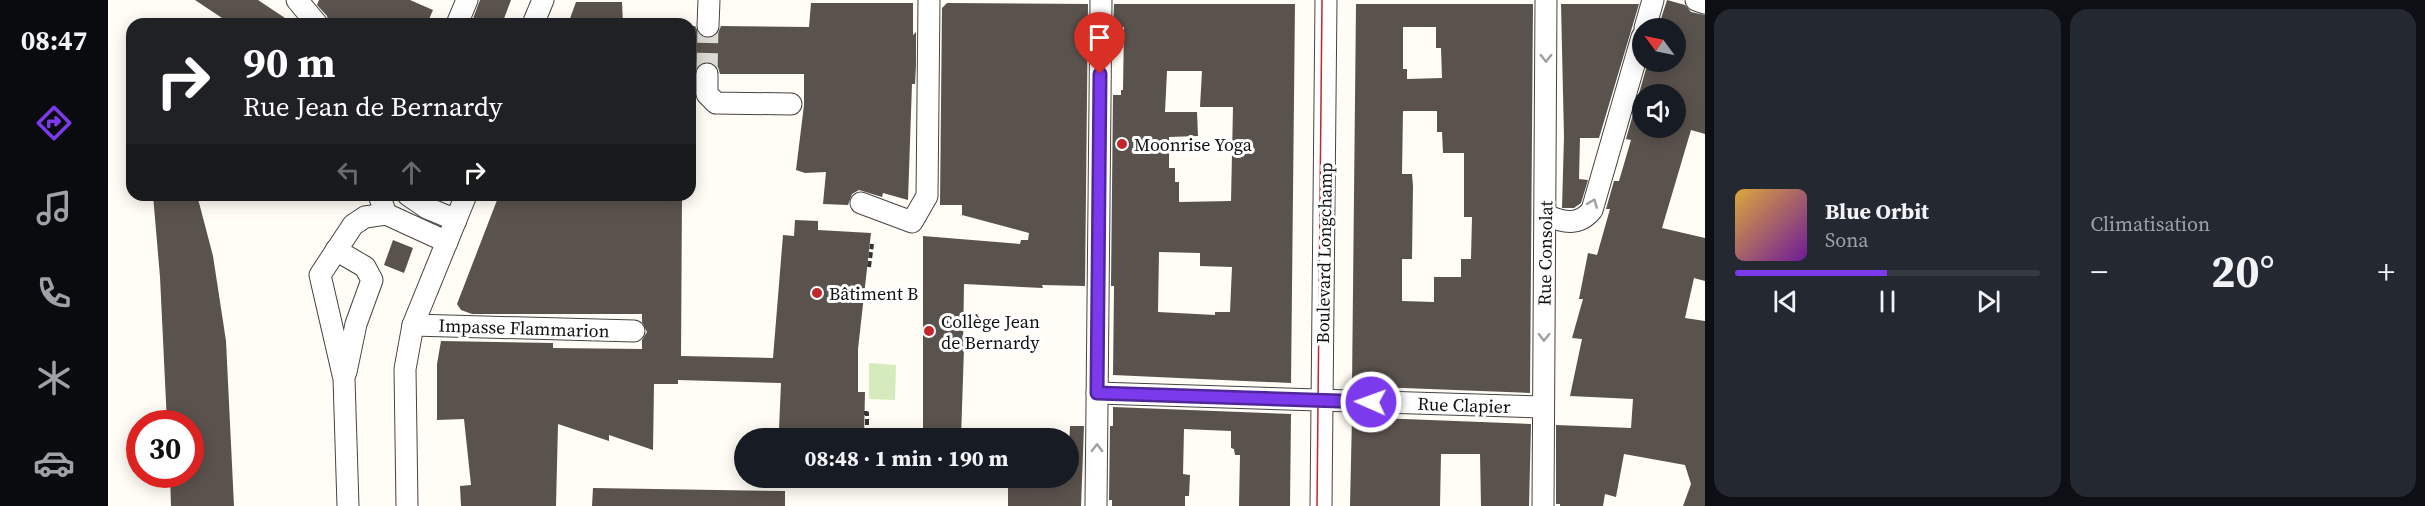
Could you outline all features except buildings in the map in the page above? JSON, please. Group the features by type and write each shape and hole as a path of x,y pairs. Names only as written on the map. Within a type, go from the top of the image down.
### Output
{"street":[{"path":"297,0 312,18"},
{"path":"447,18 454,0"},
{"path":"460,18 467,0"},
{"path":"536,18 543,0"},
{"path":"708,26 709,0"},
{"path":"861,203 912,222 927,196 929,0"},
{"path":"1096,506 1101,0"},
{"name":"Boulevard Longchamp","path":"1321,506 1326,0"},
{"name":"Rue Consolat","path":"1543,506 1546,0"},
{"path":"1648,18 1653,0"},
{"path":"1696,0 1705,3"},
{"path":"1546,215 1559,221 1581,221 1592,210 1632,72"},
{"path":"707,74 707,94 716,103 791,104"},
{"path":"417,201 456,220"},
{"path":"407,506 405,369 413,325 464,201"},
{"path":"348,506 344,379 320,275 353,225 382,204 447,242"},
{"path":"336,250 365,267 372,280 356,324 344,379"},
{"name":"Impasse Flammarion","path":"413,325 634,331"},
{"name":"Rue Clapier","path":"1097,393 1543,407"}],"path":[{"path":"869,267 872,244"},
{"path":"864,412 867,413 867,428"}],"green space":[{"path":"869,363 896,365 895,400 869,399"}],"tunnel":[{"path":"707,74 708,26"}],"tram line":[{"path":"1317,506 1322,0"}],"place":[{"name":"Moonrise Yoga","path":"1122,144"},
{"name":"Bâtiment B","path":"817,293"},
{"name":"Collège Jean de Bernardy","path":"929,331"}],"route":[{"path":"1100,74 1097,393 1371,402"}]}
